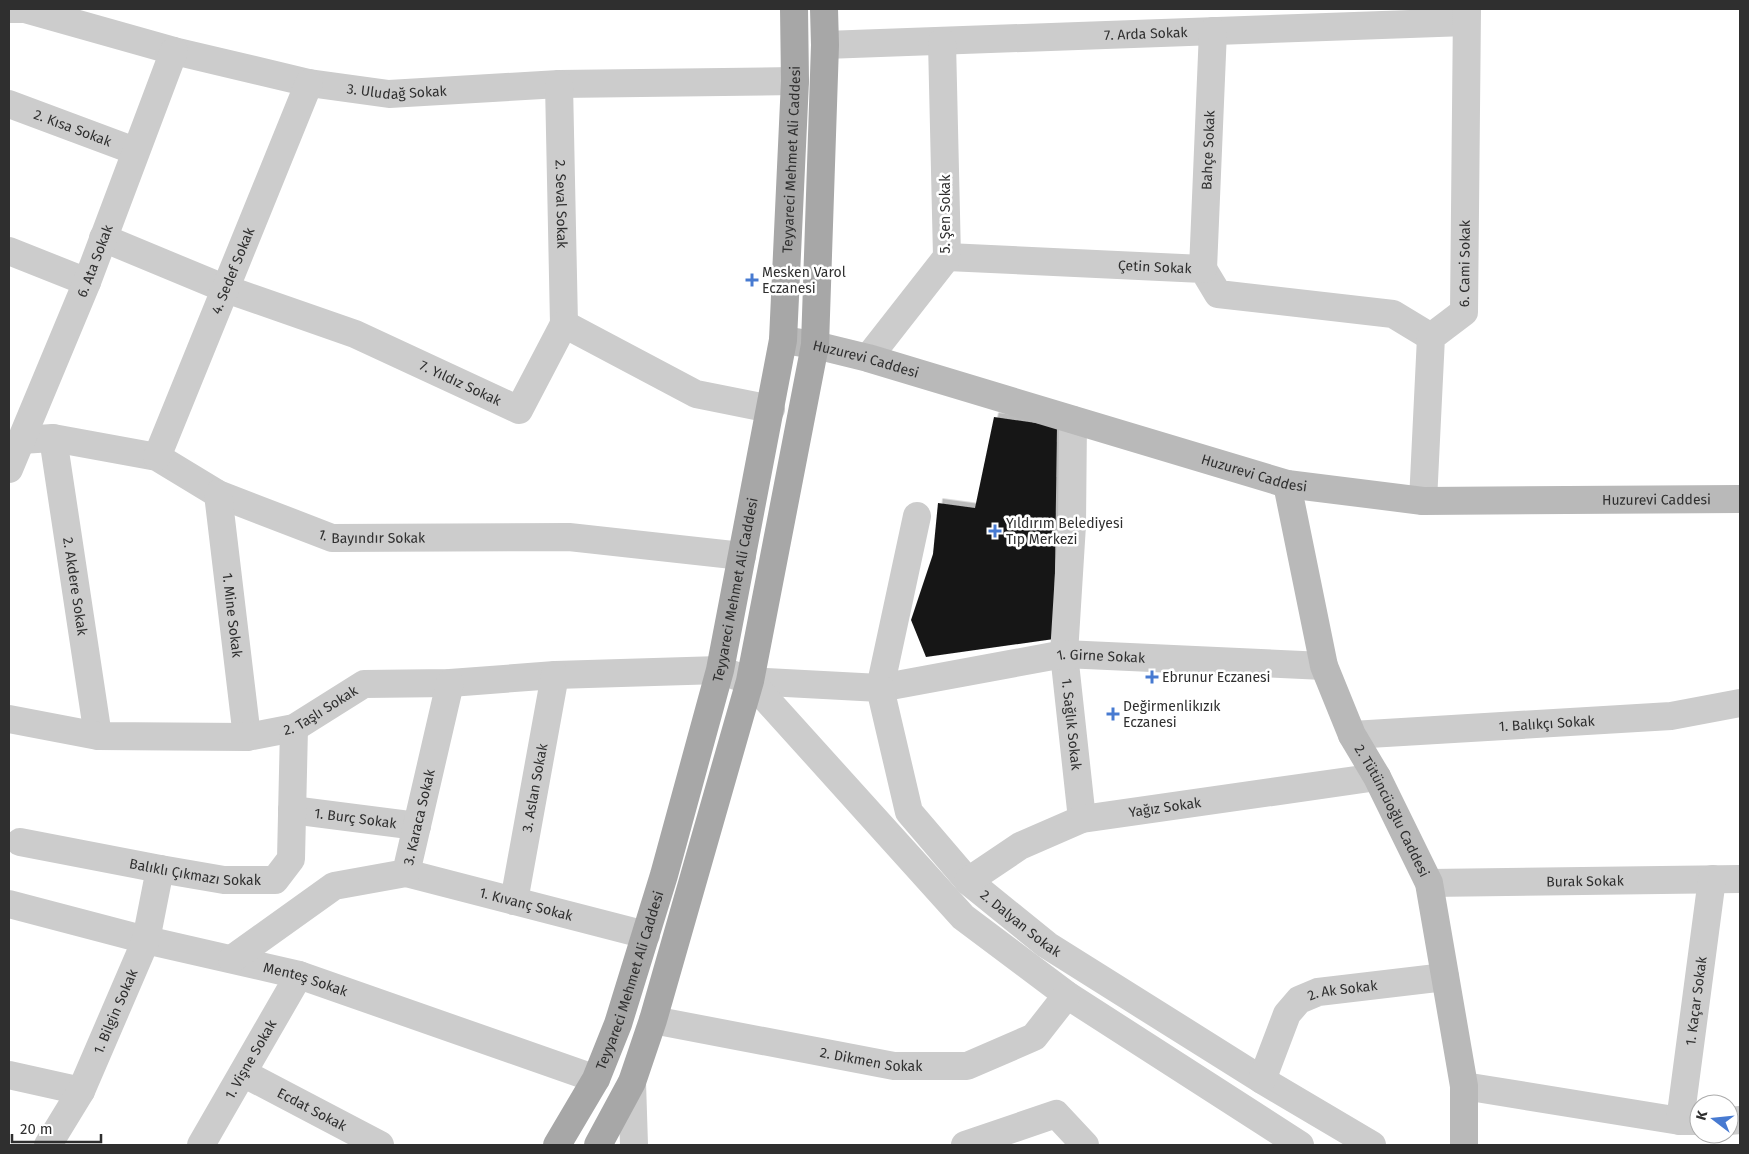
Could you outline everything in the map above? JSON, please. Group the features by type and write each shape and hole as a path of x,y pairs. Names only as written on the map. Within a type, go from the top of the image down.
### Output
{"main road":[{"name":"Teyyareci Mehmet Ali Caddesi","path":"557,1145 596,1079 618,1024 664,875 720,670 783,340 795,81 794,9"},
{"name":"Teyyareci Mehmet Ali Caddesi","path":"598,1145 632,1082 653,1020 750,681 815,345 825,45 824,9"},
{"path":"825,45 835,9"}],"street":[{"name":"3. Uludağ Sokak","path":"9,9 25,9 174,51 310,83 389,94 559,84 795,81"},
{"name":"7. Arda Sokak","path":"825,45 1214,31 1467,15"},
{"name":"6. Cami Sokak","path":"1431,337 1464,312 1467,15"},
{"name":"Bahçe Sokak","path":"1203,269 1214,31"},
{"name":"5. Şen Sokak","path":"868,358 947,257 942,42"},
{"name":"6. Ata Sokak","path":"9,469 87,282 174,51"},
{"name":"4. Sedef Sokak","path":"157,457 310,83"},
{"name":"2. Seval Sokak","path":"559,84 564,324"},
{"name":"2. Kısa Sokak","path":"9,104 135,152"},
{"name":"7. Yıldız Sokak","path":"103,238 226,289 355,334 519,410 564,324"},
{"path":"9,251 87,282"},
{"name":"Çetin Sokak","path":"947,257 1203,269 1218,294 1393,314 1431,337"},
{"path":"564,324 696,394 771,408"},
{"path":"1423,501 1431,337"},
{"name":"Huzurevi Caddesi","path":"783,340 815,345 868,358 1287,484 1423,501 1740,499"},
{"name":"1. Sağlık Sokak","path":"1073,420 1072,525 1064,654 1082,818"},
{"name":"1. Bayındır Sokak","path":"22,440 53,438 157,457 218,494 332,538 569,537 742,556"},
{"name":"2. Akdere Sokak","path":"53,438 98,736"},
{"name":"2. Tütüncüoğlu Caddesi","path":"1287,484 1324,666 1352,735 1377,777 1429,883 1464,1086 1464,1145"},
{"name":"1. Mine Sokak","path":"218,494 247,737"},
{"path":"720,670 750,681 880,688 917,516"},
{"name":"1. Girne Sokak","path":"880,688 1064,654 1324,666"},
{"name":"2. Taşlı Sokak","path":"9,720 98,736 247,737 294,728 364,684 450,683 555,675 720,670"},
{"name":"3. Aslan Sokak","path":"514,901 555,675"},
{"path":"750,681 963,917 1066,995 1300,1145"},
{"name":"3. Karaca Sokak","path":"232,959 334,886 406,873 450,683"},
{"name":"2. Dalyan Sokak","path":"880,688 909,812 968,881 1047,946 1262,1080 1372,1145"},
{"name":"1. Balıkçı Sokak","path":"1352,735 1671,716 1740,703"},
{"name":"Balıklı Çıkmazı Sokak","path":"20,842 224,880 275,880 291,859 294,728"},
{"name":"Yağız Sokak","path":"968,881 1020,846 1082,818 1377,777"},
{"name":"1. Burç Sokak","path":"292,810 417,826"},
{"name":"1. Bilgin Sokak","path":"48,1145 81,1091 146,940 160,869"},
{"name":"1. Kıvanç Sokak","path":"406,873 646,935"},
{"name":"1. Kaçar Sokak","path":"1692,1094 1712,879"},
{"name":"Burak Sokak","path":"1429,883 1740,879"},
{"name":"Menteş Sokak","path":"9,904 146,940 299,975 596,1079"},
{"name":"1. Vişne Sokak","path":"201,1145 299,975"},
{"name":"2. Ak Sokak","path":"1262,1080 1287,1014 1299,1000 1318,992 1445,977"},
{"name":"2. Dikmen Sokak","path":"653,1020 894,1066 967,1066 1034,1037 1066,995"},
{"name":"Ecdat Sokak","path":"243,1073 338,1136 380,1145"},
{"path":"9,1075 81,1091"},
{"path":"632,1082 634,1145"},
{"path":"1464,1086 1689,1121"},
{"path":"964,1145 1056,1114 1085,1145"}],"building":[{"name":"Yıldırım Belediyesi Tıp Merkezi","path":"994,417 1057,426 1054,639 926,657 911,620 933,554 938,503 975,508"}],"place":[{"name":"Mesken Varol Eczanesi","path":"752,280"},
{"name":"Yıldırım Belediyesi Tıp Merkezi","path":"995,531"},
{"name":"Ebrunur Eczanesi","path":"1152,677"},
{"name":"Değirmenlikızık Eczanesi","path":"1113,714"}]}
